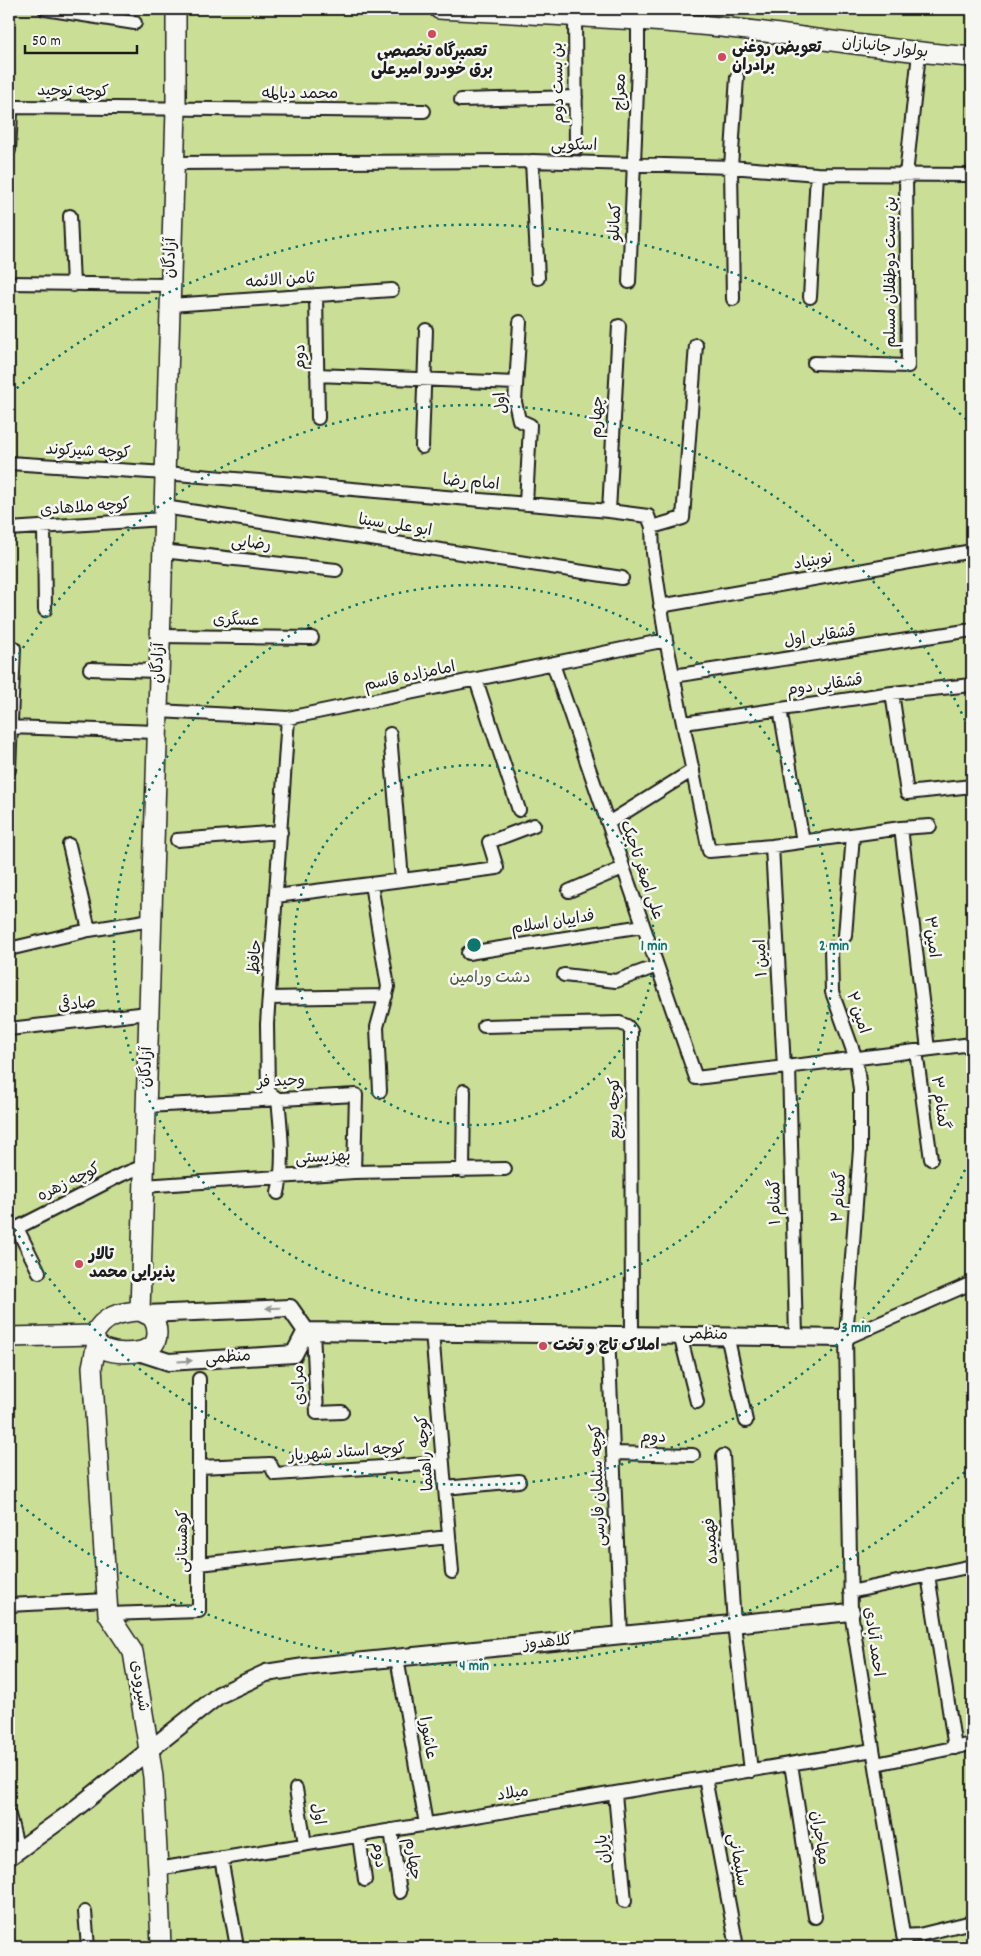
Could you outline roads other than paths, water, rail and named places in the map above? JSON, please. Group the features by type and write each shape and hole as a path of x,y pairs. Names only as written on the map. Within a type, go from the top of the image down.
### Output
{"main road":[{"name":"بولوار جانبازان","path":"440,9 738,29 919,53 972,57"},
{"name":"آزادگان","path":"142,1313 143,1186 176,110 175,10"},
{"path":"142,1313 153,1319 157,1333 156,1340 152,1346 138,1352 116,1352 104,1349 96,1339 98,1326 106,1319 117,1314 142,1313"},
{"path":"9,1337 96,1339"},
{"name":"شیرودی","path":"96,1339 92,1366 107,1607 133,1652 149,1750 153,1777 161,1947"}],"street":[{"path":"45,9 135,23"},
{"name":"بن بست دوم","path":"575,17 576,148"},
{"name":"معراج","path":"635,164 638,22"},
{"path":"906,175 919,53"},
{"path":"733,299 731,167 737,76"},
{"path":"460,100 576,97"},
{"name":"کوچه توحید","path":"9,150 11,113 12,108 16,107 176,110"},
{"name":"محمد دیالمه","path":"176,110 424,111"},
{"path":"532,161 538,278"},
{"name":"اسکویی","path":"174,163 532,161 731,167 817,174 972,174"},
{"name":"کمانلو","path":"629,282 635,164"},
{"path":"810,297 817,174"},
{"name":"بن بست دوطفلان مسلم","path":"814,363 908,366 906,175"},
{"path":"70,216 73,285"},
{"path":"9,283 170,285"},
{"name":"ثامن الائمه","path":"170,304 392,290"},
{"name":"دوم","path":"316,295 318,418"},
{"name":"اول","path":"520,322 515,402 519,420 530,424 526,504"},
{"name":"چهارم","path":"610,511 619,326"},
{"path":"422,447 426,330"},
{"path":"696,345 683,518 652,526 653,553 660,606 709,851 772,846 901,828 930,826"},
{"path":"317,376 516,383"},
{"name":"کوچه شیرکوند","path":"9,464 165,473"},
{"name":"امام رضا","path":"165,473 610,511 648,516 652,526"},
{"name":"کوچه ملاهادی","path":"9,529 44,527 164,513"},
{"name":"ابو علی سینا","path":"164,513 622,578"},
{"path":"44,527 45,610"},
{"name":"رضایی","path":"162,551 336,570"},
{"name":"نوبنیاد","path":"660,606 972,551"},
{"name":"قشقایی اول","path":"674,676 972,630"},
{"name":"عسگری","path":"160,636 312,638"},
{"name":"امامزاده قاسم","path":"158,711 288,718 666,640"},
{"path":"9,770 14,648"},
{"name":"علی اصغر تاجیک","path":"553,664 696,1078 972,1044"},
{"path":"90,669 159,671"},
{"path":"476,680 519,810"},
{"name":"قشقایی دوم","path":"684,723 892,693 972,685"},
{"path":"892,693 907,793 972,786"},
{"path":"780,709 803,842"},
{"name":"حافظ","path":"278,1193 282,1176 278,1099 268,1092 267,1024 288,718"},
{"path":"10,727 157,732"},
{"path":"390,734 402,880"},
{"path":"608,824 693,770"},
{"path":"276,896 497,868 489,842 534,825"},
{"name":"امین۳","path":"901,828 922,1050"},
{"path":"176,840 281,832"},
{"path":"845,936 853,835"},
{"path":"69,845 89,930"},
{"name":"امین ۱","path":"772,846 786,1067"},
{"path":"569,891 623,868"},
{"path":"371,884 388,988 377,1027 380,1091"},
{"path":"9,949 89,930 151,920"},
{"name":"فداییان اسلام","path":"468,953 643,926"},
{"name":"امین ۲","path":"831,948 832,992 856,1059"},
{"path":"564,975 616,981 657,966"},
{"path":"269,998 386,996"},
{"name":"صادقی","path":"9,1028 148,1013"},
{"name":"کوچه ربیع","path":"484,1026 620,1023 627,1026 631,1031 632,1334"},
{"name":"گمنام ۳","path":"922,1050 931,1159"},
{"name":"گمنام ۲","path":"846,1338 860,1150 860,1090 856,1059"},
{"name":"گمنام ۱","path":"786,1067 796,1336"},
{"path":"463,1171 464,1091"},
{"name":"وحید فر","path":"146,1106 356,1095 354,1172"},
{"name":"کوچه زهره","path":"13,1230 144,1166"},
{"name":"بهزیستی","path":"143,1186 354,1172 505,1169"},
{"path":"13,1230 39,1272"},
{"name":"منظمی","path":"138,1352 169,1362 294,1354 309,1331 846,1338 972,1283"},
{"path":"142,1313 290,1308 309,1331"},
{"name":"مرادی","path":"309,1331 318,1413 342,1412"},
{"name":"کوچه راهنما","path":"432,1332 452,1572"},
{"name":"کوچه سلمان فارسی","path":"608,1334 621,1636"},
{"path":"680,1335 697,1402"},
{"path":"727,1335 746,1421"},
{"name":"احمد آبادی","path":"846,1338 851,1612 904,1941"},
{"name":"کوهستانی","path":"107,1607 199,1611 199,1379"},
{"name":"دوم","path":"613,1453 693,1455"},
{"name":"فهمیده","path":"723,1456 734,1624 751,1771"},
{"name":"کوچه استاد شهریار","path":"199,1467 270,1464 275,1474 443,1463"},
{"path":"445,1488 519,1481"},
{"path":"199,1564 449,1537"},
{"path":"850,1592 972,1566"},
{"path":"928,1576 955,1748"},
{"path":"9,1605 107,1607"},
{"name":"کلاهدوز","path":"13,1853 66,1816 219,1695 266,1673 851,1612"},
{"name":"عاشورا","path":"396,1658 426,1824"},
{"path":"876,1764 972,1744"},
{"name":"میلاد","path":"158,1869 873,1750"},
{"name":"مهاجران","path":"791,1764 815,1917"},
{"name":"سلیمانی","path":"705,1778 737,1947"},
{"name":"اول","path":"296,1789 305,1844"},
{"name":"یاران","path":"615,1794 625,1901"},
{"path":"9,1815 13,1853"},
{"name":"چهارم","path":"391,1830 400,1892"},
{"name":"دوم","path":"359,1836 365,1880"},
{"path":"221,1858 237,1947"},
{"path":"85,1912 88,1947"},
{"path":"904,1941 919,1935 972,1922"}],"place":[{"name":"تعمیرگاه تخصصی برق خودرو امیرعلی","path":"432,34"},
{"name":"تعویض روغنی برادران","path":"722,57"},
{"name":"تالار پذیرایی محمد","path":"79,1264"},
{"name":"املاک تاج و تخت","path":"543,1346"}],"park label":[{"name":"دشت ورامین","path":"490,978"}]}
